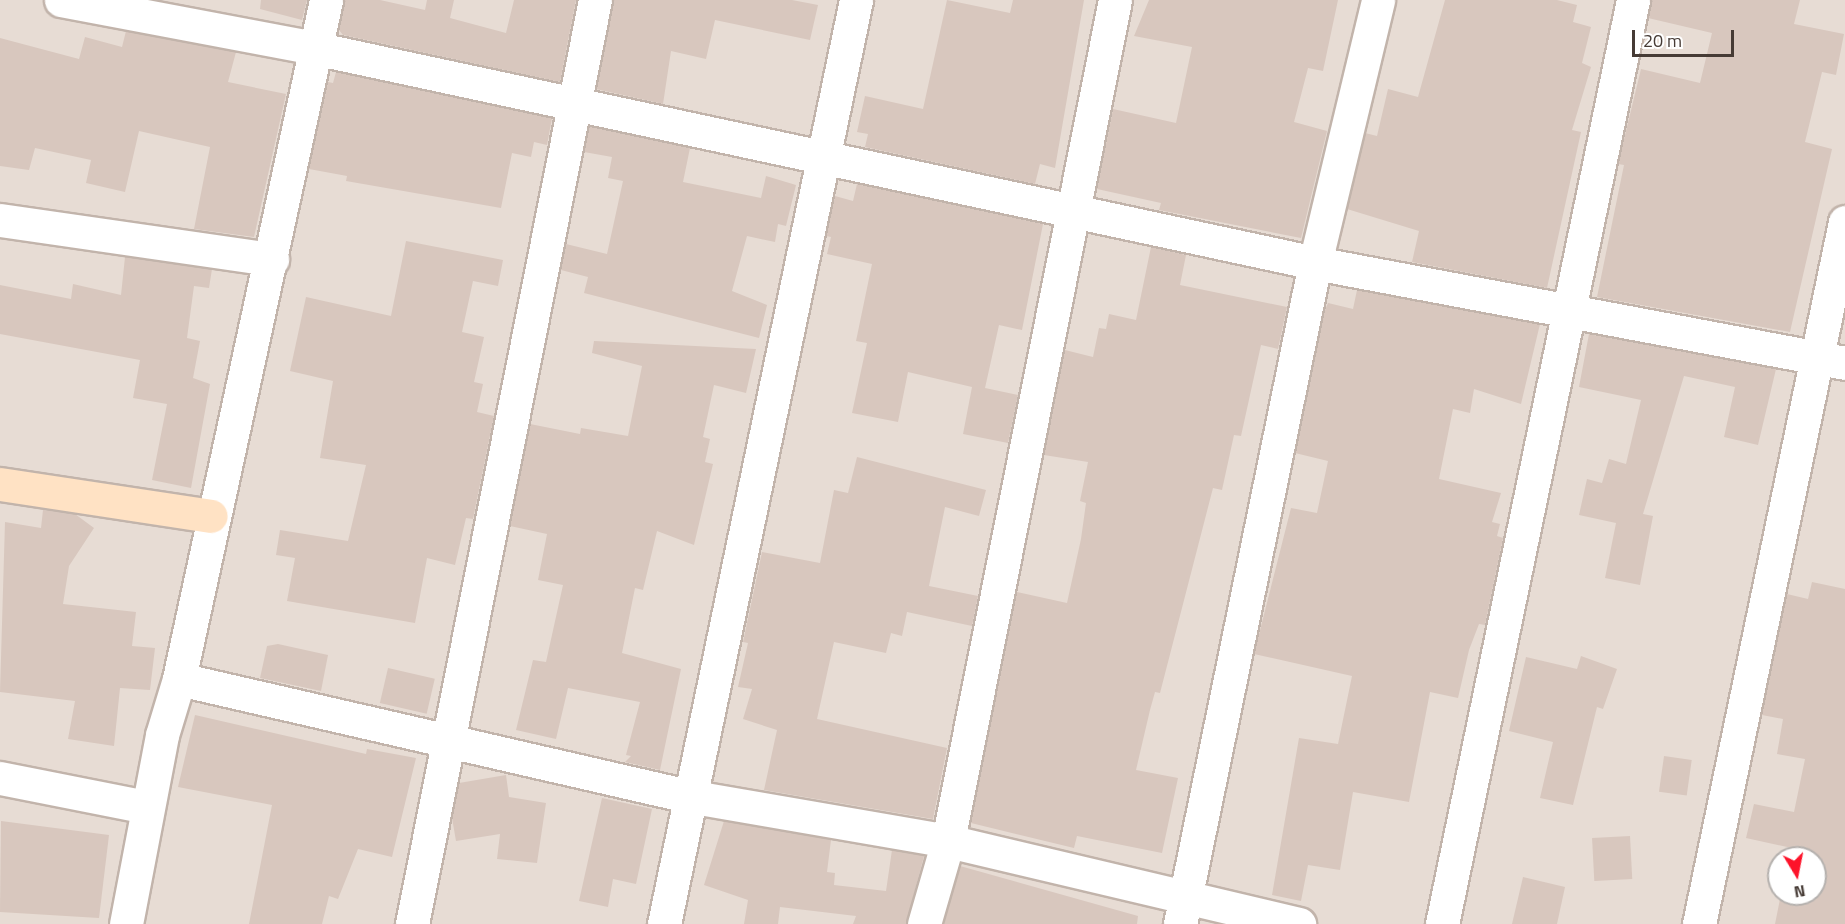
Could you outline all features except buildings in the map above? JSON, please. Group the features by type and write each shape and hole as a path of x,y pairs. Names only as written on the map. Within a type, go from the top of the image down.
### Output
{"street":[{"path":"61,0 314,48 571,106 1315,263 1845,363"},
{"path":"126,924 146,807 179,680 211,516 272,259 314,48 326,0"},
{"path":"412,924 571,106 595,0"},
{"path":"664,924 688,796 820,159 856,0"},
{"path":"924,924 948,841 1071,212 1115,0"},
{"path":"1183,911 1315,263 1378,0"},
{"path":"1442,924 1633,0"},
{"path":"0,220 272,259"},
{"path":"1699,924 1813,357 1845,222"},
{"path":"0,484 211,516"},
{"path":"179,680 688,796 948,841 1183,911 1299,924"},
{"path":"0,778 146,807"}],"shaded area":[{"path":"0,0 1845,0 1845,924 0,924"}]}
